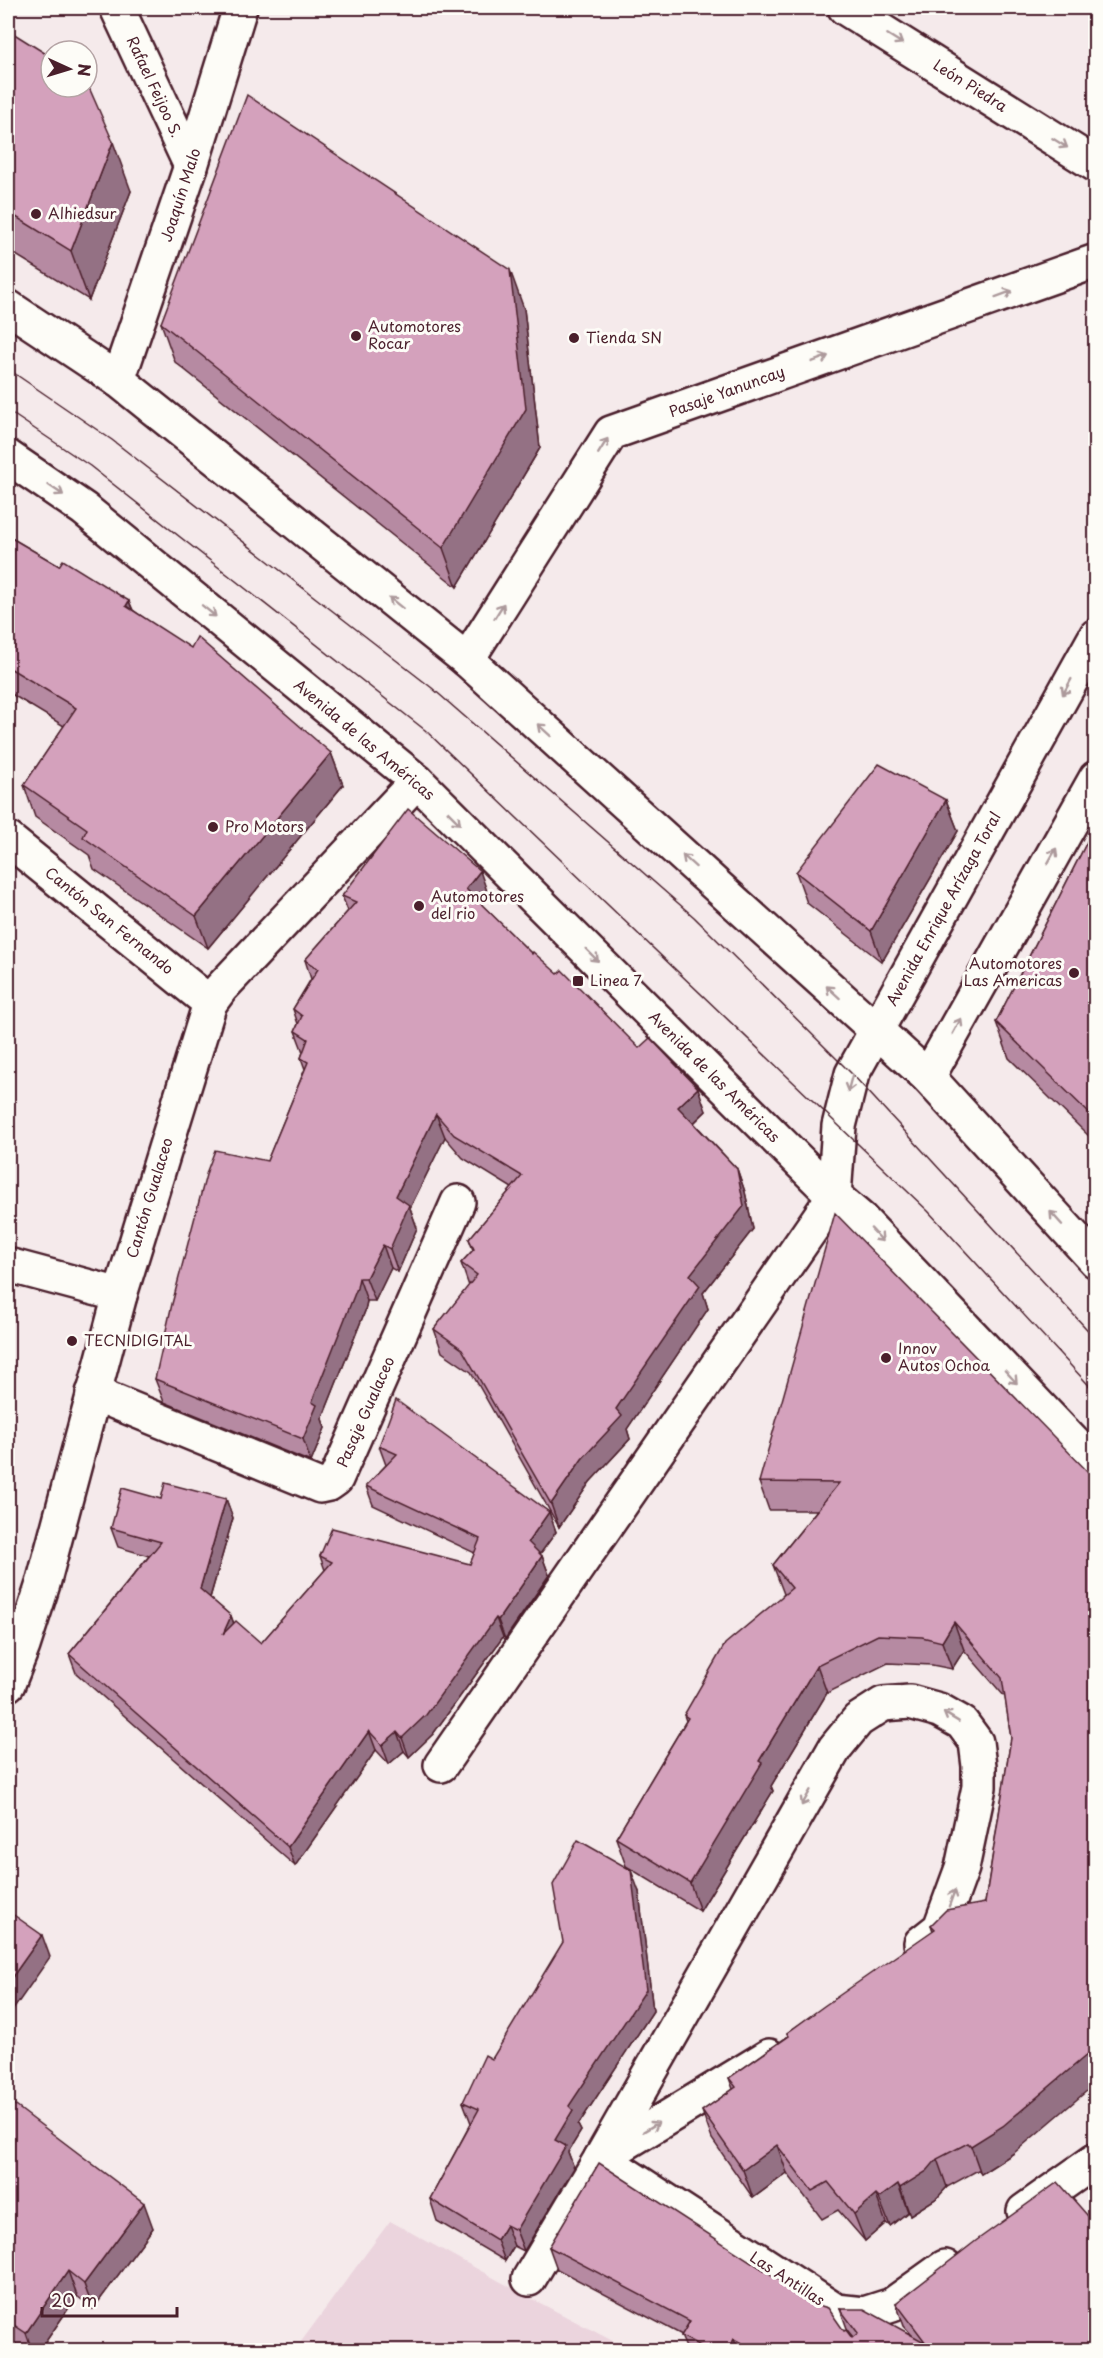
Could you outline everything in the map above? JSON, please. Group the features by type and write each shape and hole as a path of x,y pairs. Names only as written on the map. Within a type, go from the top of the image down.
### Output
{"street":[{"name":"Rafael Feijoo S.","path":"117,8 191,166"},
{"name":"Joaquín Malo","path":"118,380 191,166 240,8"},
{"name":"León Piedra","path":"845,8 1095,165"},
{"name":"Pasaje Yanuncay","path":"467,660 611,433 1095,261"},
{"path":"8,307 118,380 467,660 928,1077 1095,1261"},
{"name":"Avenida de las Américas","path":"8,457 84,508 417,782 834,1196 861,1219 1095,1466"},
{"name":"Avenida Enrique Arízaga Toral","path":"834,1196 838,1126 852,1074 1095,636"},
{"path":"928,1077 1095,778"},
{"name":"Cantón Gualaceo","path":"8,1684 43,1584 120,1295 210,1003 221,988 417,782"},
{"name":"Cantón San Fernando","path":"8,839 210,1003"},
{"path":"441,1765 834,1196"},
{"name":"Pasaje Gualaceo","path":"93,1394 320,1486 329,1484 336,1479 458,1202"},
{"path":"8,1265 120,1295"},
{"path":"529,2279 601,2158 835,1748 858,1720 883,1704 910,1702 939,1710 962,1723 976,1742 979,1787 962,1868 940,1928 893,1964"},
{"path":"601,2158 797,2037"},
{"name":"Las Antillas","path":"601,2158 836,2311 864,2314 892,2305 968,2251"},
{"path":"997,2230 1091,2172"}],"shaded area":[{"path":"390,2221 521,2293 630,2350 295,2350"}],"building":[{"path":"8,30 39,49 39,99 94,99 113,142 71,251 8,212"},
{"name":"Automotores Rocar","path":"247,95 510,270 526,409 443,548 161,323"},
{"path":"8,536 59,566 63,560 129,601 126,606 191,648 197,637 331,753 196,916 83,837 87,829 24,785 76,708 8,667"},
{"path":"879,764 946,800 871,931 796,872"},
{"path":"408,809 480,871 466,889 532,954 533,952 558,974 562,970 639,1048 650,1038 698,1088 678,1107 737,1169 744,1206 690,1275 700,1286 616,1409 622,1416 582,1459 551,1504 462,1349 434,1329 477,1275 461,1263 474,1249 469,1239 522,1176 454,1135 436,1114 396,1196 409,1205 390,1249 383,1245 366,1278 359,1278 312,1402 317,1405 303,1439 155,1379 172,1304 207,1171 215,1150 267,1161 308,1062 301,1058 308,1039 295,1031 302,1016 293,1009 318,969 305,960 356,902 342,896"},
{"name":"Automotores Las Americas","path":"1095,826 1095,1119 996,1022"},
{"path":"835,1213 1095,1479 1095,2048 1003,2126 971,2146 968,2143 937,2159 927,2171 900,2188 898,2184 879,2198 876,2195 854,2214 828,2182 812,2191 777,2145 743,2170 702,2111 736,2087 729,2078 789,2036 787,2033 824,2006 935,1929 931,1925 946,1910 985,1903 1011,1738 1002,1678 954,1622 942,1642 922,1637 878,1635 817,1665 759,1761 762,1763 690,1883 616,1838 688,1718 684,1715 725,1644 792,1588 773,1565 839,1483 759,1482"},
{"path":"396,1400 549,1512 528,1542 542,1556 498,1620 496,1618 426,1715 402,1738 397,1732 382,1745 369,1731 288,1847 69,1654 161,1542 111,1528 122,1488 161,1499 165,1483 226,1499 200,1589 231,1616 223,1634 236,1621 261,1643 332,1562 320,1556 332,1528 470,1564 480,1539 366,1486 397,1454 379,1446"},
{"path":"578,1840 631,1870 646,1990 569,2106 573,2110 555,2140 566,2146 516,2230 506,2225 497,2240 430,2199 479,2109 463,2102 485,2055 492,2059 563,1942 553,1885"},
{"path":"8,1911 42,1935 8,1983"},
{"path":"8,2100 144,2203 84,2284 68,2271 26,2333 8,2321"},
{"path":"599,2163 818,2305 828,2308 844,2331 846,2330 852,2338 858,2333 840,2309 864,2309 926,2343 896,2303 977,2240 1058,2182 1095,2224 1095,2350 755,2350 734,2339 728,2350 708,2350 681,2336 690,2321 549,2247"}],"tram line":[{"path":"8,369 112,440 432,688 694,917 852,1074 1096,1339"},
{"path":"8,411 90,466 425,730 928,1211 1096,1393"}],"place":[{"name":"Alhiedsur","path":"36,214"},
{"name":"Automotores Rocar","path":"356,336"},
{"name":"Tienda SN","path":"574,338"},
{"name":"Pro Motors","path":"213,827"},
{"name":"Automotores del rio","path":"419,906"},
{"name":"Automotores Las Americas","path":"1074,973"},
{"name":"Linea 7","path":"578,981"},
{"name":"TECNIDIGITAL","path":"72,1341"},
{"name":"Innov Autos Ochoa","path":"886,1358"}]}
